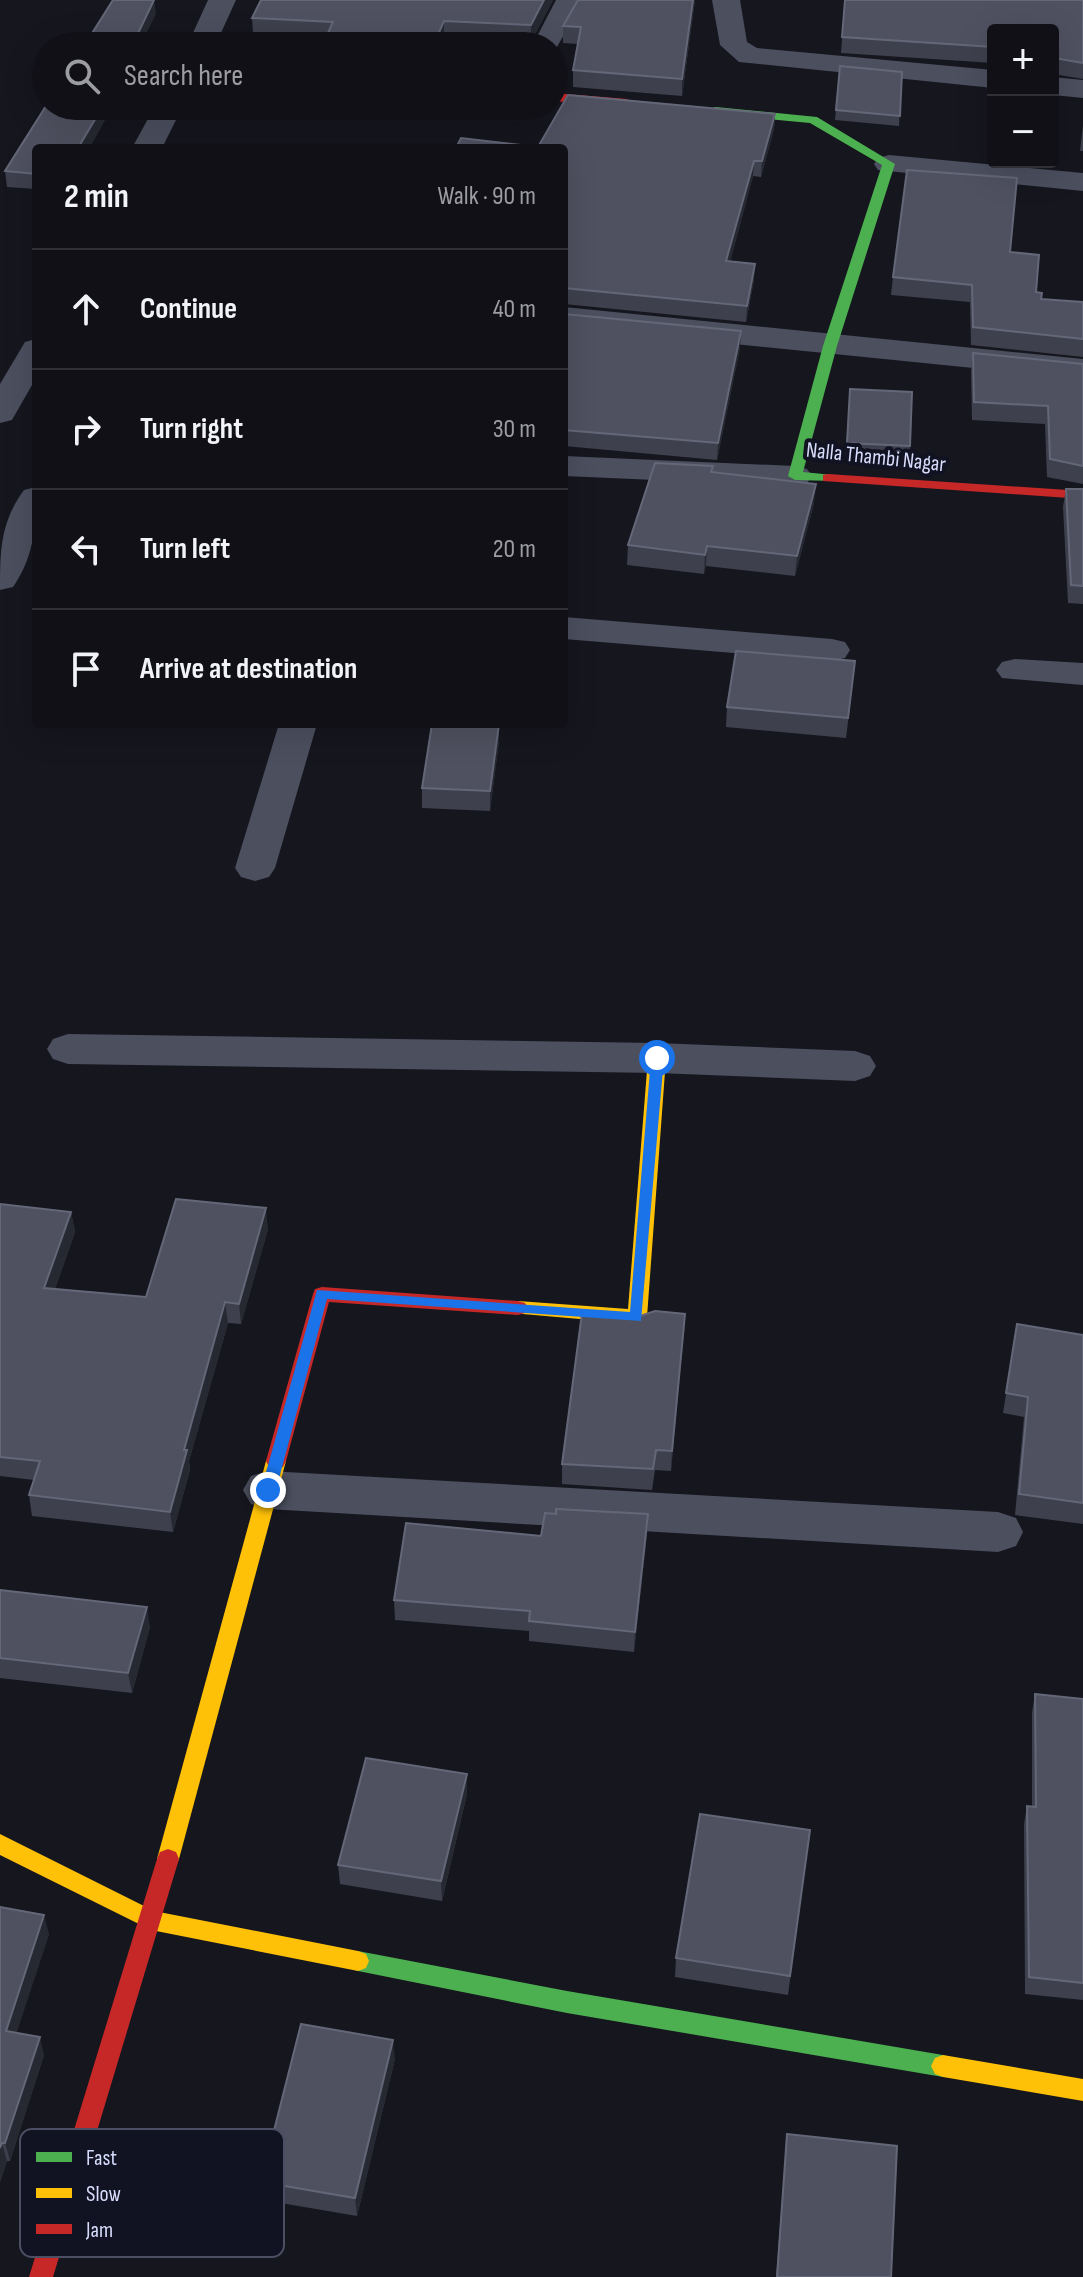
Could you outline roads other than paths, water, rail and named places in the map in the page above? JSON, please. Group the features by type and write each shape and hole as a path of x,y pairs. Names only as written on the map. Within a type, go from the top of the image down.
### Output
{"street":[{"path":"207,32 222,0"},
{"path":"553,32 570,0"},
{"path":"726,0 734,45 749,56 987,78"},
{"path":"1059,87 1083,89"},
{"path":"568,98 645,105"},
{"path":"691,109 813,120 889,164 1083,182"},
{"path":"149,144 162,120"},
{"name":"Nalla Thambi Nagar","path":"889,164 830,346 795,476 1083,495"},
{"path":"568,317 1083,369"},
{"path":"0,413 32,356"},
{"path":"568,466 795,476"},
{"path":"0,579 32,506"},
{"path":"568,628 832,650"},
{"path":"1015,670 1083,674"},
{"path":"255,868 297,728"},
{"path":"68,1049 657,1058 855,1066"},
{"path":"87,2129 151,1920 322,1294 637,1317 657,1058"},
{"path":"268,1490 998,1532"},
{"path":"0,1844 151,1920 567,2002 1083,2090"},
{"path":"41,2277 47,2257"}]}
